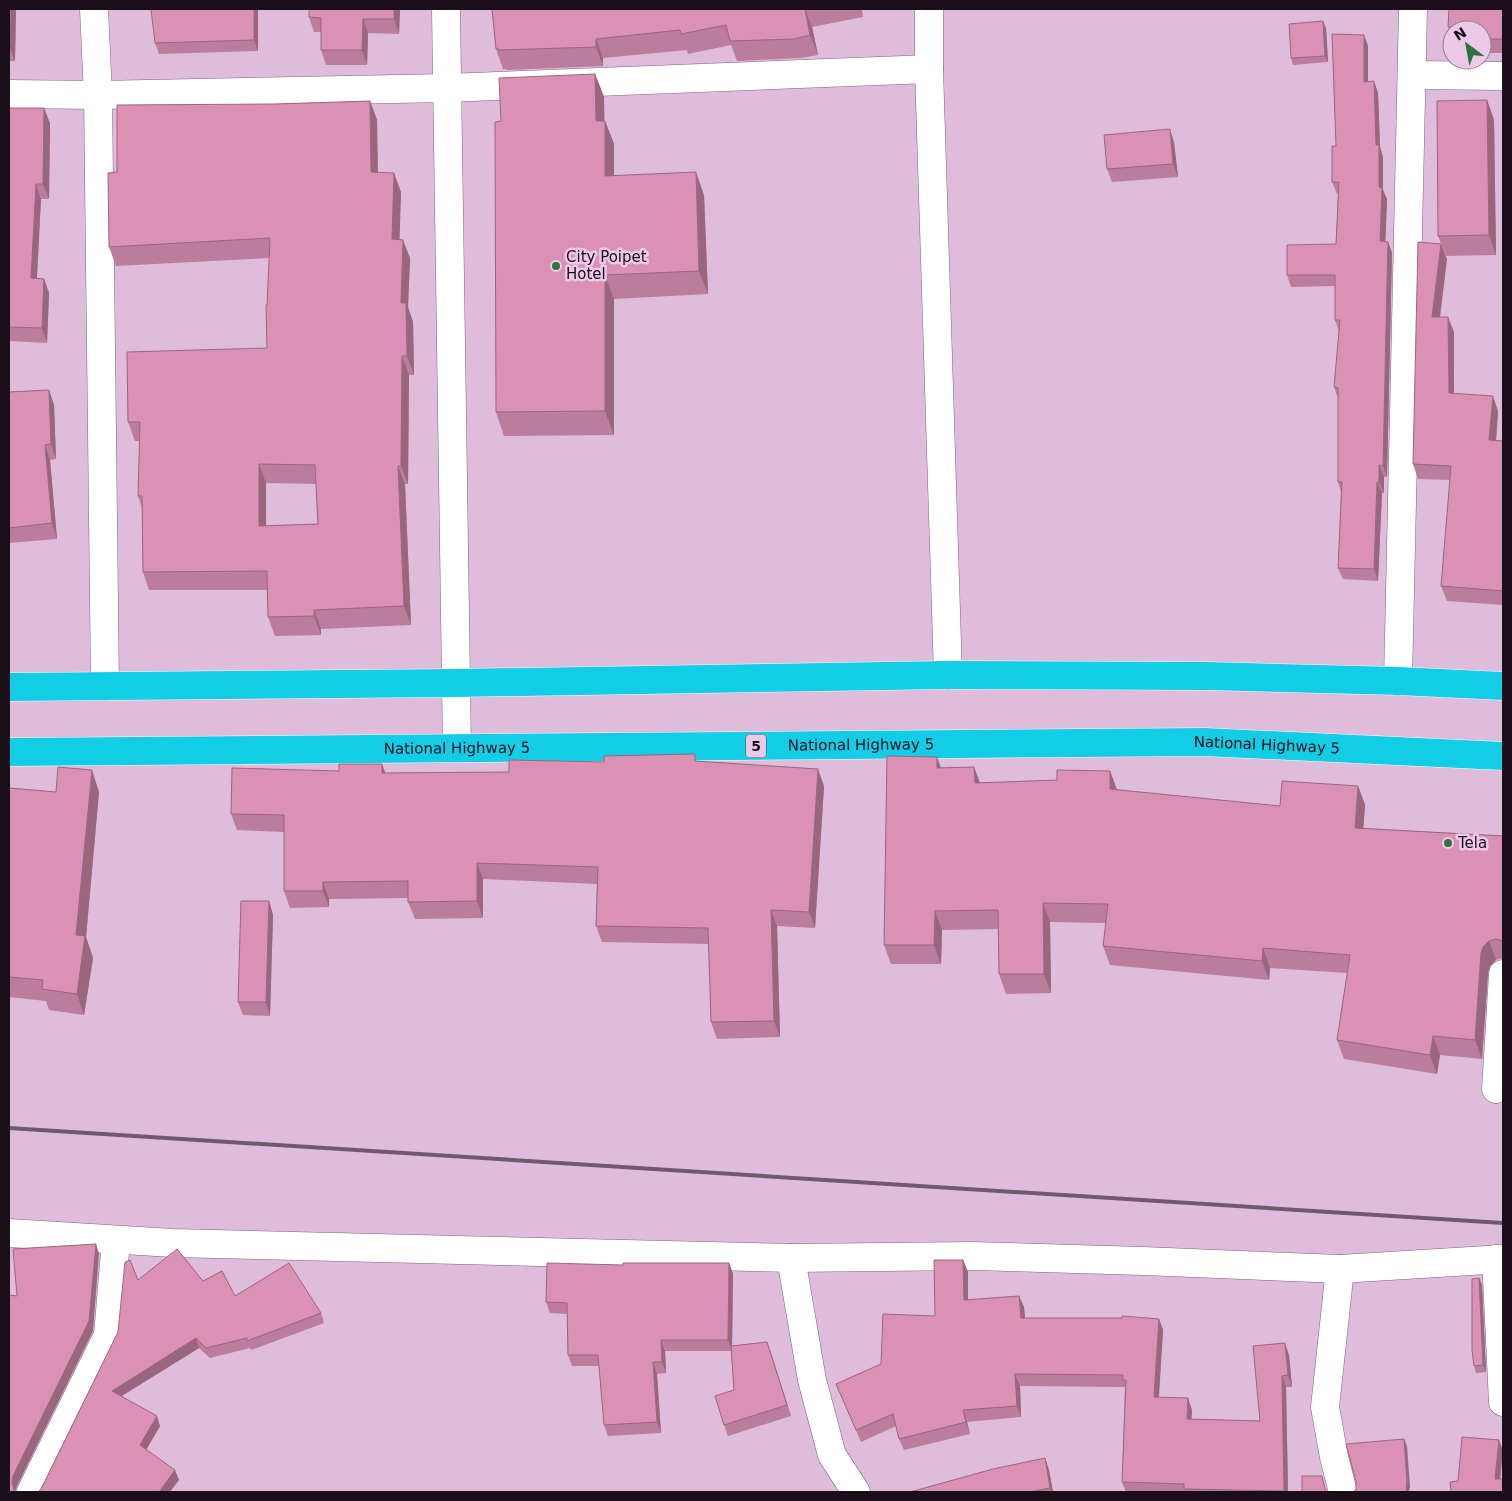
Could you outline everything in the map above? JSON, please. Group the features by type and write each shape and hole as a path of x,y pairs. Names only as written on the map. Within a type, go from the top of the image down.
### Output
{"highway":[{"path":"9,687 456,683 948,674 1206,676 1503,686"},
{"name":"National Highway 5","path":"9,752 1204,742 1503,756"}],"street":[{"path":"94,9 98,95 105,686"},
{"path":"446,9 457,748"},
{"path":"930,9 929,68 948,674"},
{"path":"1398,681 1413,9"},
{"path":"9,94 98,95 447,88 929,68"},
{"path":"1412,76 1503,76"},
{"path":"1496,1090 1503,974"},
{"path":"9,1233 173,1244 791,1258 972,1256 1340,1269 1500,1259 1503,1402"},
{"path":"31,1492 108,1335 116,1240"},
{"path":"791,1258 812,1380 832,1455 856,1492"},
{"path":"1340,1269 1325,1407 1334,1457 1343,1492"}],"building":[{"path":"9,9 11,9 10,48 9,48"},
{"path":"151,9 254,9 254,40 155,43"},
{"path":"309,9 394,9 394,19 363,19 362,50 321,50 321,18 309,17"},
{"path":"492,9 805,9 810,35 794,39 730,41 726,25 681,34 680,30 596,39 596,47 499,50 496,49"},
{"path":"1449,9 1503,9 1503,39 1492,39 1492,20 1448,20"},
{"path":"1323,21 1325,56 1291,58 1289,24"},
{"path":"1332,34 1364,35 1364,82 1374,81 1376,145 1379,145 1379,187 1382,188 1380,241 1388,242 1383,466 1379,465 1379,482 1377,482 1374,569 1338,568 1342,482 1338,482 1338,388 1334,387 1340,320 1335,320 1335,275 1287,275 1287,245 1336,244 1339,182 1332,182 1332,146 1336,146"},
{"path":"595,74 596,121 605,121 605,176 696,172 699,271 605,275 605,411 496,412 495,122 501,121 499,78"},
{"path":"1487,100 1489,235 1438,236 1437,101"},
{"path":"370,101 371,172 394,173 392,239 403,240 401,303 406,303 407,356 402,356 401,466 398,466 404,606 314,610 314,616 268,617 267,571 143,572 142,496 138,496 140,422 128,422 127,352 267,348 266,305 270,238 109,247 108,173 117,172 117,105","holes":["259,464 315,465 318,524 259,526"]},
{"path":"9,108 44,108 43,184 36,184 31,278 44,279 42,328 9,327"},
{"path":"1170,129 1173,164 1107,169 1104,135"},
{"path":"1418,242 1441,244 1432,317 1448,317 1449,393 1493,396 1489,440 1503,441 1503,591 1441,586 1451,466 1413,464"},
{"path":"49,390 51,444 45,445 52,523 9,528 9,392"},
{"path":"695,754 695,761 818,769 809,912 771,910 774,1021 711,1022 708,928 596,926 598,867 477,863 477,901 408,902 408,881 323,882 323,891 284,891 284,815 231,814 232,768 339,771 339,764 382,764 382,773 509,772 509,760 604,762 604,756"},
{"path":"887,756 937,757 937,768 974,767 975,783 1057,780 1057,770 1110,771 1110,789 1280,806 1282,781 1358,786 1355,828 1503,836 1503,941 1496,939 1489,941 1483,947 1481,953 1475,1040 1433,1036 1430,1055 1337,1040 1350,955 1263,948 1262,961 1103,946 1108,904 1043,903 1044,974 999,974 998,910 935,911 934,945 884,945"},
{"path":"58,767 92,770 76,935 85,936 77,994 42,989 43,980 9,977 9,788 56,792"},
{"path":"241,901 269,901 266,1002 238,1002"},
{"path":"96,1244 89,1321 13,1476 12,1483 16,1492 9,1492 9,1295 17,1296 13,1249"},
{"path":"177,1249 203,1281 222,1271 235,1296 289,1263 321,1313 247,1341 247,1338 206,1348 196,1338 112,1391 157,1416 140,1445 175,1470 159,1492 38,1492 118,1332 125,1262 130,1260 138,1280"},
{"path":"934,1260 963,1260 964,1300 1019,1296 1021,1318 1122,1318 1122,1316 1159,1319 1154,1397 1188,1398 1187,1419 1260,1421 1253,1346 1285,1343 1288,1375 1282,1376 1284,1491 1184,1489 1184,1484 1122,1482 1126,1380 1123,1380 1123,1375 1015,1374 1017,1406 963,1410 966,1422 899,1439 893,1414 856,1430 836,1384 881,1364 883,1314 935,1316"},
{"path":"547,1263 623,1265 623,1263 729,1263 728,1340 661,1340 662,1362 653,1362 657,1422 604,1425 598,1355 568,1355 567,1303 546,1302"},
{"path":"1479,1278 1483,1365 1474,1366 1472,1350 1472,1279"},
{"path":"767,1342 787,1405 724,1425 715,1396 734,1390 731,1346"},
{"path":"1462,1437 1499,1440 1495,1479 1503,1479 1503,1492 1451,1492 1450,1482 1458,1481"},
{"path":"1404,1439 1406,1492 1354,1492 1356,1481 1346,1444"},
{"path":"1045,1458 1050,1488 1029,1492 910,1492 993,1469"},
{"path":"1302,1476 1322,1476 1327,1492 1302,1492"}],"railway":[{"path":"9,1128 1503,1223"}],"place":[{"name":"City Poipet Hotel","path":"556,266"},
{"name":"Tela","path":"1448,843"}]}
